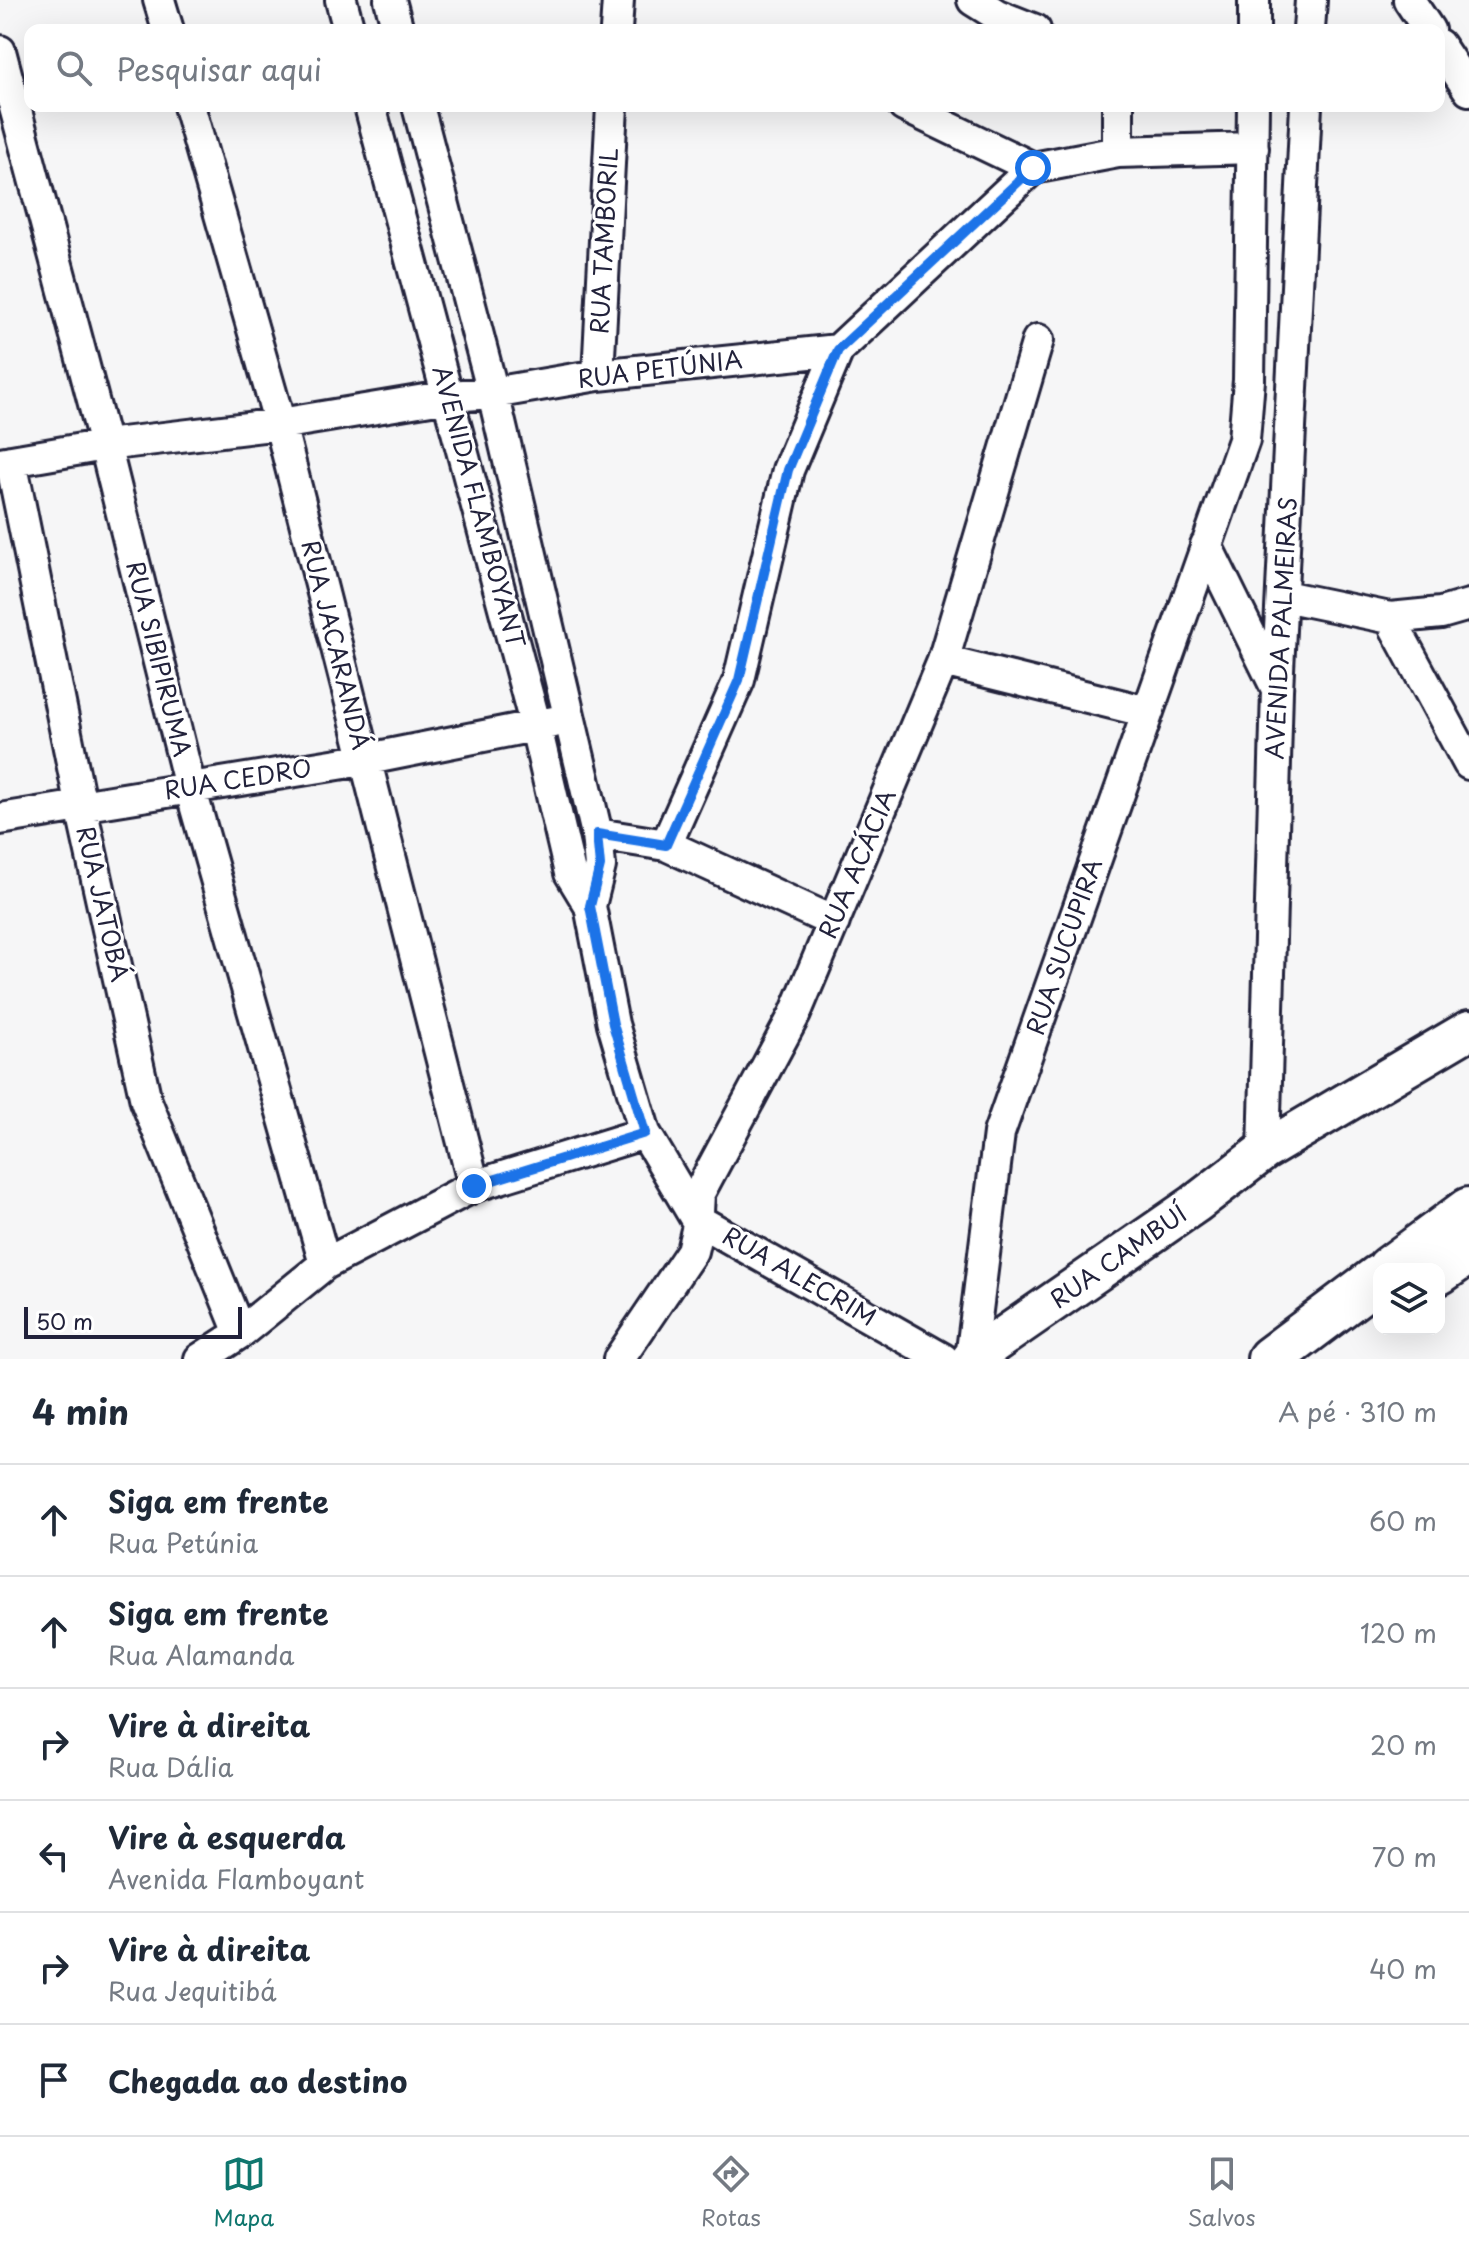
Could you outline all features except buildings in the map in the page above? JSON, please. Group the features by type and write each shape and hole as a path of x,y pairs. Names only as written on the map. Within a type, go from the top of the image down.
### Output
{"highway":[{"path":"1397,1263 1469,1210"},
{"path":"1445,1268 1469,1251"},
{"path":"1270,1359 1373,1282"},
{"path":"1318,1359 1373,1319"}],"street":[{"path":"159,0 166,24"},
{"path":"341,0 347,24"},
{"path":"390,0 396,24"},
{"path":"616,24 618,0"},
{"path":"973,0 1020,24"},
{"path":"1254,0 1254,24"},
{"path":"1309,24 1311,0"},
{"path":"1409,0 1425,24"},
{"name":"RUA SIBIPIRUMA","path":"0,51 105,445 190,787 325,1264"},
{"path":"1445,54 1469,90"},
{"name":"RUA JACARANDÁ","path":"191,112 280,424 363,760 474,1186"},
{"name":"AVENIDA FLAMBOYANT","path":"372,112 536,727 570,873 590,906 613,1024 645,1133 696,1219"},
{"name":"AVENIDA FLAMBOYANT","path":"420,112 493,393 597,834 600,866 590,906"},
{"name":"RUA TAMBORIL","path":"598,375 612,112"},
{"path":"916,112 1033,168"},
{"path":"1118,112 1118,152"},
{"path":"1253,112 1249,380 1244,440 1206,545 1277,690"},
{"name":"AVENIDA PALMEIRAS","path":"1264,1151 1277,690 1306,112"},
{"path":"666,845 739,680 788,470 838,350 1033,168 1118,152 1253,148"},
{"name":"RUA ACÁCIA","path":"619,1359 692,1251 697,1230 699,1193 795,1014 943,661 1038,340"},
{"name":"RUA PETÚNIA","path":"6,462 105,445 280,424 449,396 493,393 598,375 838,350"},
{"path":"1249,380 1294,382"},
{"name":"RUA JATOBÁ","path":"6,462 146,1101 240,1333"},
{"name":"RUA SUCUPIRA","path":"971,1359 999,1133 1206,545"},
{"path":"1284,596 1390,618 1441,613 1469,605"},
{"path":"1390,618 1469,764"},
{"path":"943,661 1148,712"},
{"name":"RUA CEDRO","path":"0,819 363,760 569,718"},
{"path":"597,834 666,845 834,922"},
{"name":"RUA CAMBUÍ","path":"971,1359 1195,1204 1264,1151 1469,1030"},
{"path":"200,1359 240,1333 325,1264 474,1186 645,1133"},
{"name":"RUA ALECRIM","path":"696,1219 943,1359"}],"route":[{"path":"474,1186 645,1133 613,1024 590,906 600,866 597,834 666,845 739,680 788,470 838,350 1033,168"}]}
